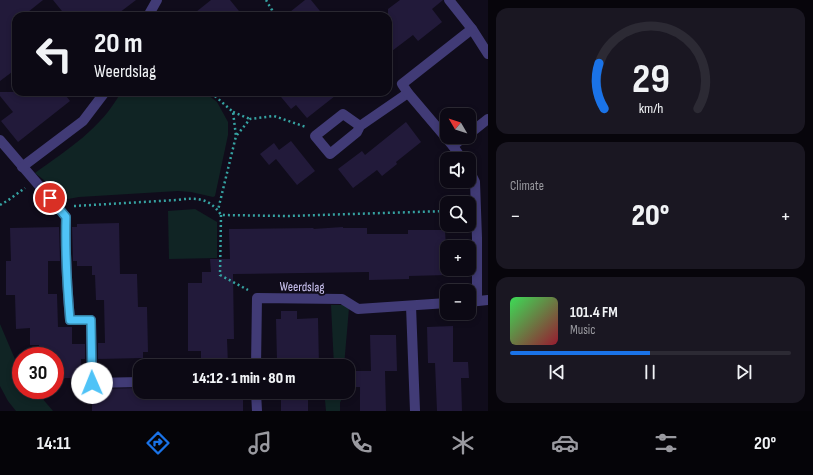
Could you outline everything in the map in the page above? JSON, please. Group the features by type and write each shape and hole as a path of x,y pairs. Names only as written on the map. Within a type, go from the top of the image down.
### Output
{"street":[{"path":"150,12 157,0"},
{"path":"449,0 472,29 488,54"},
{"path":"457,152 402,84 472,29"},
{"path":"360,126 343,114 315,136 330,154 357,132 360,126 408,93"},
{"path":"22,167 83,121 102,96"},
{"path":"476,128 488,119"},
{"path":"0,140 66,217 65,246 70,320 91,320 92,383 133,382"},
{"path":"474,284 477,238 475,188"},
{"path":"256,359 257,298"},
{"name":"Weerdslag","path":"257,298 342,300 358,309 440,304"},
{"path":"476,301 488,300"},
{"path":"411,306 415,411"},
{"path":"256,399 257,411"}],"path":[{"path":"266,0 273,12"},
{"path":"215,96 233,112 250,119 274,116 305,126 315,136"},
{"path":"218,210 236,136 233,112"},
{"path":"236,136 250,119"},
{"path":"0,205 8,201 35,180"},
{"path":"58,207 189,198 205,200 218,210 221,215 220,275 249,291 257,298"},
{"path":"221,215 288,216 440,211"}],"green space":[{"path":"119,96 209,96 217,102 228,122 228,135 215,196 213,197 191,192 178,191 68,199 35,173 94,128"},
{"path":"195,209 217,222 217,258 169,259 168,211"},
{"path":"331,305 344,305 349,308 345,359 334,359"},
{"path":"0,324 12,352 12,399 43,399 53,411 16,411 8,401 0,386"},
{"path":"341,399 340,411 326,411 325,400"}],"building":[{"path":"0,0 43,0 28,12 12,12 12,72 0,81"},
{"path":"53,0 136,0 120,12 63,12"},
{"path":"211,0 230,0 240,12 196,12"},
{"path":"305,0 311,0 321,12 290,12"},
{"path":"400,0 443,0 432,9 442,22 418,41 413,35 392,51 392,12 388,12 388,9"},
{"path":"0,92 12,92 12,96 66,96 70,101 18,142 1,121 13,112 0,96"},
{"path":"280,96 335,96 307,118 296,105 291,109"},
{"path":"406,122 421,142 396,162 397,164 382,176 377,170 353,188 338,169 362,151 365,155"},
{"path":"291,141 315,171 297,185 276,159 269,165 260,154 274,143 279,150"},
{"path":"119,223 120,274 137,274 138,307 147,307 148,352 143,352 143,358 98,359 98,343 105,343 104,300 96,300 95,275 92,275 92,266 77,266 77,261 73,261 72,227 77,227 77,224"},
{"path":"59,227 60,261 48,261 48,294 57,294 58,327 72,327 72,344 85,344 85,359 81,359 82,378 64,378 64,347 39,347 39,345 30,345 30,328 16,329 15,295 6,295 6,261 11,261 10,228"},
{"path":"343,227 367,228 367,234 408,234 408,230 440,230 440,232 445,232 446,240 440,240 440,275 409,276 409,279 369,280 369,272 233,274 234,339 227,339 228,359 201,359 201,351 188,351 188,283 202,283 202,272 211,272 210,259 230,259 229,229 314,228 313,229"},
{"path":"281,311 297,311 297,319 318,318 319,359 277,359 276,319 281,319"},
{"path":"453,326 453,362 468,362 469,378 461,378 462,411 437,411 435,363 428,363 427,327"},
{"path":"370,335 396,335 397,371 385,371 386,411 360,411 360,387 355,387 355,371 371,371"},
{"path":"133,388 133,399 243,399 243,411 92,411 92,389"},
{"path":"281,399 308,399 308,411 281,411"}],"route":[{"path":"50,198 66,217 65,246 70,320 91,320 92,383"}]}
